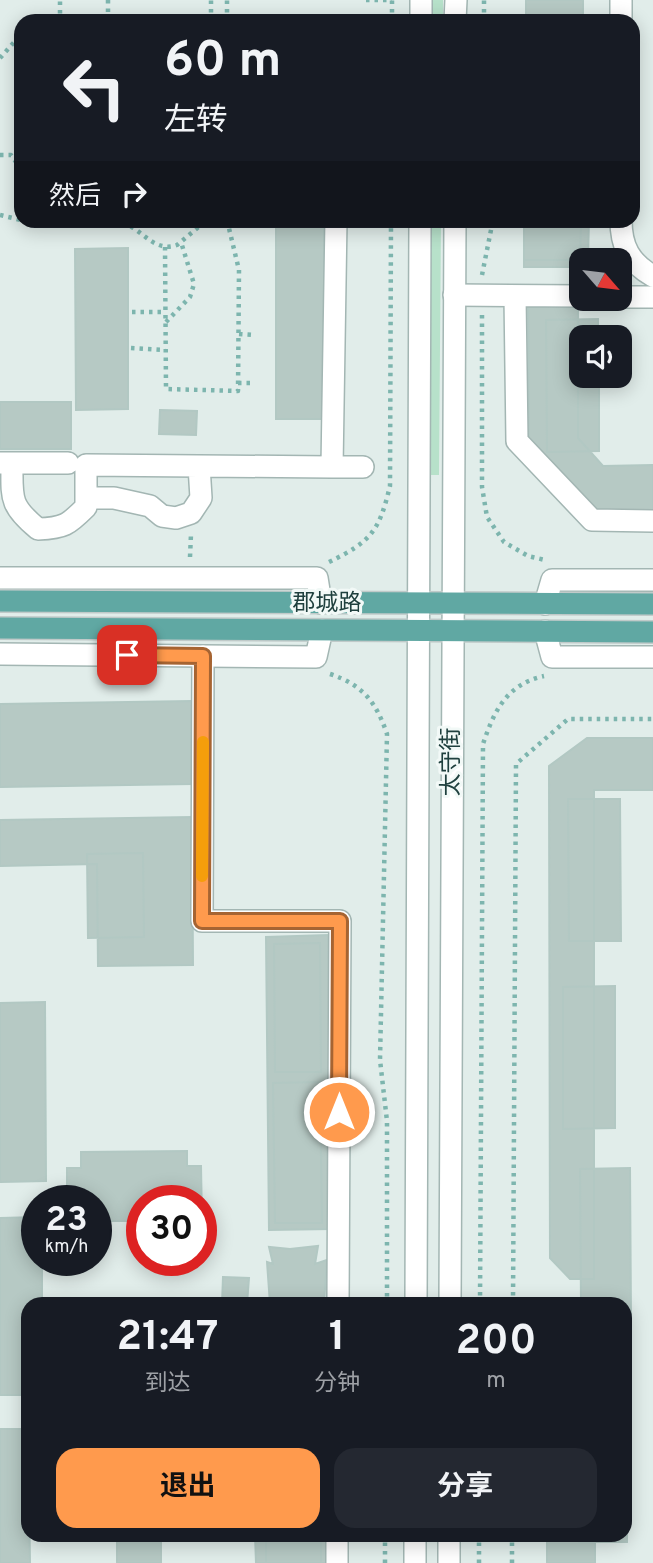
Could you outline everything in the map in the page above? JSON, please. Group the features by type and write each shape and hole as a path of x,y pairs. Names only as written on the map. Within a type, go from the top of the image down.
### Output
{"main road":[{"name":"郡城路","path":"0,601 653,604"},
{"name":"郡城路","path":"0,628 653,632"}],"street":[{"path":"332,467 336,228"},
{"name":"太守街","path":"416,1297 420,228"},
{"name":"太守街","path":"450,1297 454,228"},
{"path":"622,228 624,247 635,264 653,276"},
{"path":"454,295 569,296"},
{"path":"515,296 517,441 592,520 653,521"},
{"path":"632,297 653,297"},
{"path":"68,463 6,463 12,500 23,516 38,529 60,528 70,523 86,507 86,465 363,467"},
{"path":"86,498 114,498 150,506 162,516 176,518 191,513 201,498 200,466"},
{"path":"0,578 317,578 321,603"},
{"path":"545,604 552,580 653,580"},
{"path":"0,654 316,657 322,630"},
{"path":"545,631 552,657 653,657"},
{"path":"203,656 202,921 340,921 338,1297"},
{"path":"337,1542 337,1563"},
{"path":"415,1542 415,1563"},
{"path":"449,1542 449,1563"}],"path":[{"path":"366,0 392,0"},
{"path":"0,58 14,42"},
{"path":"135,228 157,246 171,247 198,228"},
{"path":"166,247 166,389 238,391 239,271 229,228"},
{"path":"166,322 190,296 194,284 181,242"},
{"path":"132,312 166,312"},
{"path":"239,334 254,335"},
{"path":"131,348 165,350"},
{"path":"238,383 253,383"},
{"path":"318,673 331,674 352,683 369,697 380,713 387,734 380,1060 387,1121 387,1297"},
{"path":"480,1297 483,744 492,718 508,695 527,680 549,675"},
{"path":"513,1297 516,764 568,719 653,719"},
{"path":"385,1563 386,1542"},
{"path":"479,1542 479,1563"},
{"path":"512,1542 512,1563"}],"green space":[{"path":"432,0 443,0 443,14 432,14"},
{"path":"430,228 441,228 439,475 429,475"}],"building":[{"path":"526,0 583,0 583,14 526,14"},
{"path":"526,0 583,0 583,14 526,14"},
{"path":"276,228 324,228 324,419 276,419"},
{"path":"524,228 589,228 588,248 569,248 569,260 524,260"},
{"path":"524,228 581,228 580,248 569,248 569,267 524,267"},
{"path":"128,248 128,409 76,410 75,249"},
{"path":"569,304 569,312 578,312 578,325 569,325 569,388 578,388 578,438 603,466 653,465 653,511 597,512 529,439 528,305"},
{"path":"598,319 598,325 569,325 569,388 599,388 599,451 547,452 546,320"},
{"path":"0,402 71,402 71,449 0,449"},
{"path":"160,410 197,411 196,435 159,434"},
{"path":"191,701 192,784 0,787 0,704"},
{"path":"587,738 653,738 653,790 594,790 594,1279 570,1279 550,1258 549,766"},
{"path":"568,799 620,799 621,941 569,941"},
{"path":"192,817 193,965 98,966 97,864 0,866 0,820"},
{"path":"143,853 144,937 88,938 87,854"},
{"path":"328,935 331,1229 269,1230 266,937"},
{"path":"320,943 321,1072 275,1072 274,944"},
{"path":"615,986 615,1128 563,1129 563,987"},
{"path":"45,1002 46,1181 0,1182 0,1003"},
{"path":"320,1082 322,1223 275,1223 273,1083"},
{"path":"187,1151 187,1166 201,1166 201,1185 126,1185 126,1221 112,1221 112,1185 67,1185 67,1168 81,1168 81,1152"},
{"path":"630,1168 631,1297 581,1297 580,1169"},
{"path":"21,1217 21,1276 42,1276 42,1297 21,1297 21,1395 0,1395 0,1218"},
{"path":"318,1246 315,1264 327,1260 324,1297 270,1297 267,1262 273,1264 269,1247 290,1249"},
{"path":"223,1277 249,1278 248,1297 222,1297"},
{"path":"0,1429 21,1429 21,1542 30,1542 30,1563 0,1563"},
{"path":"117,1542 161,1542 161,1563 117,1563"},
{"path":"255,1542 330,1542 331,1563 256,1563"},
{"path":"266,1542 321,1542 321,1563 266,1563"},
{"path":"547,1542 595,1542 595,1563 547,1563"}],"slow traffic":[{"path":"202,876 203,742"}],"route":[{"path":"127,655 203,656 202,921 340,921 339,1112"}]}
